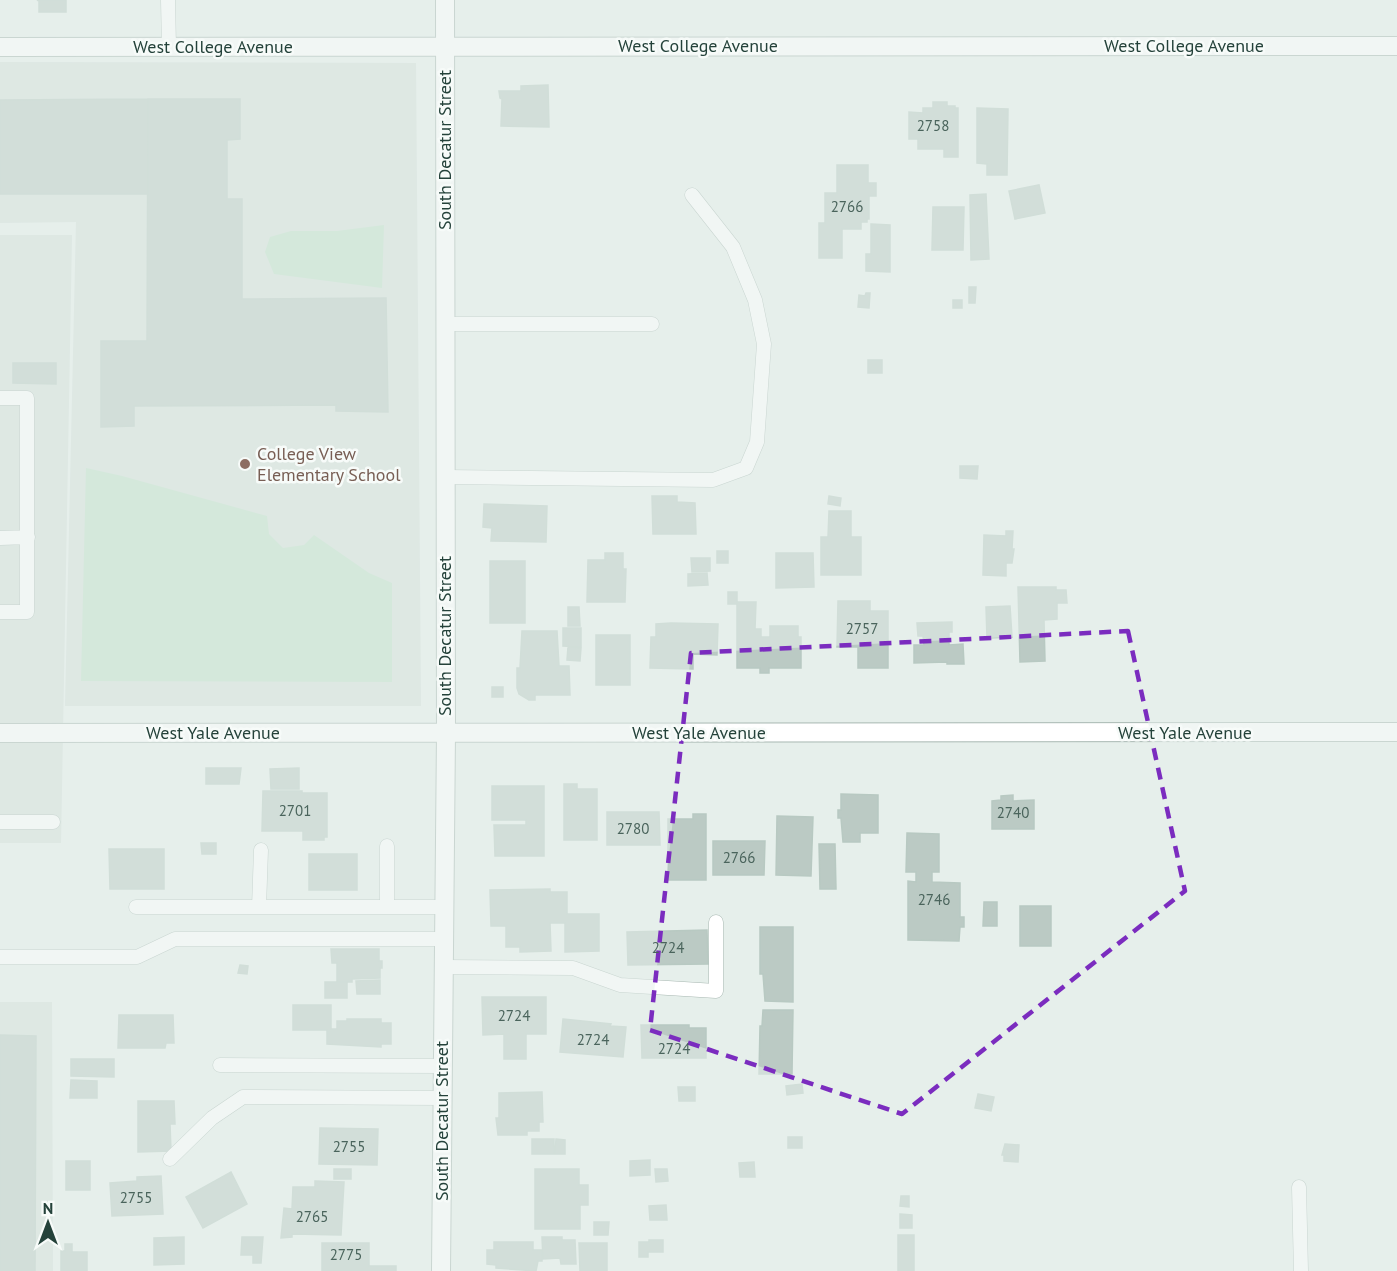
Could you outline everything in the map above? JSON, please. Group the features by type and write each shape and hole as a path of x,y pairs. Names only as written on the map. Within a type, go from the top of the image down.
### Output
{"street":[{"name":"South Decatur Street","path":"441,1271 446,733 445,0"},
{"name":"West College Avenue","path":"0,47 1397,46"},
{"name":"West Yale Avenue","path":"0,734 1397,732"}],"lane":[{"path":"168,0 169,47"},
{"path":"445,477 712,480 746,468 758,442 764,344 755,300 733,247 692,195"},
{"path":"444,324 652,324"},
{"path":"0,398 27,398 28,537 27,612 0,612"},
{"path":"0,538 28,537"},
{"path":"0,822 53,822"},
{"path":"387,846 387,907"},
{"path":"259,907 261,850"},
{"path":"136,907 444,907"},
{"path":"444,967 573,968 620,985 716,991 716,922"},
{"path":"0,957 137,957 175,939 444,939"},
{"path":"220,1065 443,1066"},
{"path":"170,1159 212,1118 243,1097 443,1098"},
{"path":"1299,1187 1301,1271"}],"highlighted area":[{"path":"1128,631 1185,891 902,1114 650,1030 691,653"}],"shaded area":[{"name":"College View Elementary School","path":"0,62 416,63 421,706 65,706 76,222 0,223"},
{"path":"0,235 72,235 61,843 0,843"},
{"path":"0,1002 52,1002 53,1271 0,1271"}],"green space":[{"path":"384,225 382,288 274,274 265,252 270,237 291,231 337,231"},
{"path":"86,468 267,516 269,534 283,548 304,545 314,535 369,573 392,583 392,682 81,681"}],"building":[{"path":"37,0 66,0 66,12 39,12 39,1"},
{"path":"548,85 549,127 501,126 502,99 499,91 521,91 521,86"},
{"path":"148,99 240,99 240,139 227,140 227,199 242,199 242,299 386,298 388,412 336,411 336,405 134,406 134,426 101,427 101,341 147,341"},
{"path":"148,99 148,194 0,194 0,100"},
{"path":"933,102 947,102 947,106 958,108 958,157 944,157 944,149 918,149 918,139 909,139 909,112 923,113 923,108 933,108"},
{"path":"977,108 1008,109 1007,175 987,175 987,164 977,163"},
{"path":"837,165 868,165 868,183 876,183 876,196 869,196 869,219 867,222 861,222 861,229 842,229 842,258 819,258 819,223 825,223 825,193 837,193"},
{"path":"1039,185 1045,213 1015,219 1009,191"},
{"path":"986,194 989,259 971,260 970,195"},
{"path":"933,207 964,207 963,250 932,250"},
{"path":"871,224 890,225 890,272 866,271 866,254 871,254"},
{"path":"969,287 976,287 975,303 969,303"},
{"path":"866,293 870,293 869,308 858,307 859,295 865,296"},
{"path":"953,300 962,300 962,308 953,308"},
{"path":"868,360 882,360 882,373 868,373"},
{"path":"13,363 56,363 56,384 13,383"},
{"path":"960,466 978,466 977,479 960,478"},
{"path":"652,496 677,496 677,502 695,503 696,534 653,534"},
{"path":"829,496 841,498 840,506 828,504"},
{"path":"484,504 547,506 546,542 491,541 492,528 483,527"},
{"path":"829,511 851,511 851,537 861,537 861,575 821,575 821,537 828,537"},
{"path":"1006,531 1013,531 1012,549 1014,549 1012,563 1006,563 1006,576 983,575 984,535 1006,536"},
{"path":"717,551 728,551 728,563 717,563"},
{"path":"605,553 623,553 623,569 626,569 625,602 587,602 588,560 605,560"},
{"path":"776,553 813,553 814,587 776,588"},
{"path":"691,558 710,558 710,571 692,572"},
{"path":"490,561 525,561 525,623 490,623"},
{"path":"707,573 708,585 688,586 688,574"},
{"path":"1018,587 1056,587 1056,590 1066,590 1067,603 1057,603 1057,619 1044,620 1045,661 1020,662"},
{"path":"728,592 737,592 737,602 756,602 755,629 761,629 761,637 770,637 770,626 798,626 798,637 801,637 801,668 769,668 769,673 760,673 760,668 737,668 737,604 728,604"},
{"path":"838,601 870,601 870,611 888,611 888,668 858,668 858,647 837,647"},
{"path":"1010,606 1012,637 987,638 986,607"},
{"path":"568,607 579,607 580,626 568,626"},
{"path":"952,622 949,645 963,644 964,664 914,663 914,645 924,645 923,636 918,636 917,623"},
{"path":"656,624 718,624 717,655 693,654 693,669 650,668 651,637 656,637"},
{"path":"563,628 581,628 581,647 563,646"},
{"path":"522,631 557,631 559,666 569,666 570,695 535,695 535,700 529,700 519,694 517,668 520,668"},
{"path":"596,635 630,635 630,685 596,685"},
{"path":"568,647 581,648 580,661 567,660"},
{"path":"492,687 503,687 503,697 492,697"},
{"path":"206,768 241,768 239,784 206,784"},
{"path":"299,768 299,789 271,789 270,769"},
{"path":"564,784 577,784 577,789 597,789 597,840 564,840"},
{"path":"492,786 544,786 544,856 495,856 494,825 526,825 526,820 492,820"},
{"path":"263,791 327,793 327,837 324,837 324,840 303,840 303,831 262,831"},
{"path":"841,794 878,795 878,833 860,833 860,842 843,842 841,818 838,818 838,810 841,810"},
{"path":"1013,795 1013,801 1034,800 1034,829 992,829 992,801 1001,800 1001,796"},
{"path":"607,812 659,812 660,845 607,845"},
{"path":"693,814 706,814 706,880 668,880 668,819 693,819"},
{"path":"777,816 813,817 811,876 776,875"},
{"path":"907,833 939,834 939,872 932,872 932,882 960,883 960,917 964,917 964,927 960,927 959,941 908,940 908,881 916,882 916,872 906,872"},
{"path":"713,841 765,841 764,875 713,875"},
{"path":"201,843 216,843 216,854 202,854"},
{"path":"819,844 835,844 836,889 820,889"},
{"path":"109,849 164,849 164,889 110,889"},
{"path":"309,854 357,854 357,890 309,890"},
{"path":"550,889 550,892 567,892 567,914 599,914 599,951 565,952 565,923 550,923 551,951 520,952 520,947 506,947 506,926 491,926 490,890"},
{"path":"984,902 997,902 997,926 983,926"},
{"path":"1020,906 1051,906 1051,946 1020,946"},
{"path":"760,927 793,927 793,1002 765,1001 763,974 760,974"},
{"path":"707,930 708,964 628,965 627,932"},
{"path":"331,949 379,949 379,961 382,961 380,978 337,982 337,963 332,963"},
{"path":"240,965 248,966 247,974 238,973"},
{"path":"380,980 380,994 357,994 356,981"},
{"path":"325,982 347,982 347,998 325,998"},
{"path":"482,997 546,997 546,1034 526,1034 526,1059 504,1059 504,1034 483,1035"},
{"path":"293,1005 331,1005 331,1029 337,1029 337,1021 347,1021 347,1019 381,1019 381,1023 391,1023 391,1044 381,1044 381,1047 327,1044 327,1030 293,1030"},
{"path":"763,1010 793,1010 792,1074 759,1074 760,1026 762,1026"},
{"path":"119,1015 173,1015 174,1043 166,1043 165,1048 118,1048"},
{"path":"563,1019 626,1027 623,1057 560,1052"},
{"path":"641,1025 689,1025 689,1028 706,1028 706,1058 642,1058"},
{"path":"0,1035 36,1036 35,1271 0,1271"},
{"path":"71,1059 114,1059 114,1077 71,1076"},
{"path":"71,1080 97,1081 97,1098 70,1098"},
{"path":"802,1084 803,1093 787,1095 786,1086"},
{"path":"678,1087 695,1087 695,1101 679,1101"},
{"path":"542,1092 543,1122 539,1122 539,1131 527,1131 527,1135 498,1135 496,1118 499,1118 499,1093"},
{"path":"978,1094 994,1097 991,1111 975,1108"},
{"path":"138,1101 174,1101 175,1124 170,1124 171,1151 138,1152"},
{"path":"320,1128 378,1129 377,1165 319,1164"},
{"path":"788,1137 802,1137 802,1148 788,1148"},
{"path":"532,1139 554,1139 554,1154 532,1154"},
{"path":"556,1139 565,1140 565,1154 555,1154"},
{"path":"1005,1144 1019,1145 1018,1162 1004,1161 1004,1155 1002,1155"},
{"path":"650,1160 650,1175 630,1176 630,1161"},
{"path":"66,1161 90,1161 90,1190 66,1190"},
{"path":"754,1162 755,1177 740,1177 739,1163"},
{"path":"334,1169 351,1169 351,1179 334,1179"},
{"path":"535,1169 579,1169 579,1185 588,1185 588,1205 580,1205 580,1229 535,1229"},
{"path":"655,1169 667,1169 668,1181 656,1182"},
{"path":"231,1172 247,1204 203,1228 186,1197"},
{"path":"161,1176 163,1214 112,1216 110,1183 137,1181 137,1177"},
{"path":"315,1181 344,1182 341,1235 292,1234 292,1237 281,1238 284,1208 292,1209 293,1187 315,1187"},
{"path":"901,1196 909,1196 909,1207 900,1206"},
{"path":"666,1205 667,1220 650,1220 649,1206"},
{"path":"900,1214 912,1215 912,1228 900,1228"},
{"path":"594,1222 609,1222 608,1235 594,1235"},
{"path":"898,1235 914,1235 914,1271 898,1271"},
{"path":"184,1237 184,1264 154,1265 154,1238"},
{"path":"242,1237 263,1237 261,1263 253,1263 253,1255 241,1255"},
{"path":"542,1237 562,1237 562,1240 575,1240 576,1264 561,1264 560,1258 543,1259"},
{"path":"649,1240 663,1240 663,1252 648,1252 648,1257 639,1257 639,1242 649,1242"},
{"path":"494,1242 533,1242 533,1250 542,1250 542,1261 538,1261 536,1271 496,1268 496,1265 487,1264 487,1250 494,1250"},
{"path":"322,1243 369,1243 369,1266 396,1266 396,1271 322,1271"},
{"path":"579,1243 607,1243 607,1271 580,1271"},
{"path":"65,1244 72,1244 72,1252 87,1252 87,1271 61,1271 61,1251 65,1251"}],"place":[{"name":"College View Elementary School","path":"245,464"}]}
